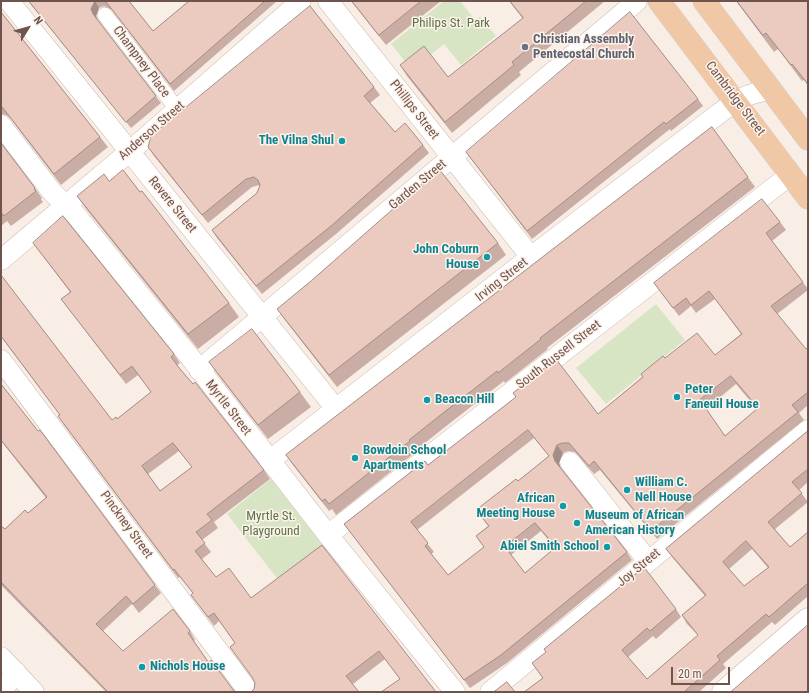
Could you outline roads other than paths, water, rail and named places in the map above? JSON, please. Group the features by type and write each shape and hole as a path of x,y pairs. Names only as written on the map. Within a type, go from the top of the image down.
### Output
{"main road":[{"name":"Cambridge Street","path":"659,1 808,198"},
{"path":"704,1 808,139"},
{"path":"723,692 808,619"}],"street":[{"name":"Revere Street","path":"8,1 129,152 205,236 263,318 336,409"},
{"name":"Anderson Street","path":"1,260 129,152 301,1"},
{"name":"Phillips Street","path":"328,1 531,257"},
{"name":"Garden Street","path":"199,370 263,318 451,156 636,1"},
{"name":"Champney Place","path":"105,15 177,109"},
{"name":"Irving Street","path":"269,461 531,257 736,101 751,94 771,90"},
{"name":"Myrtle Street","path":"1,125 52,192 76,215 269,461 455,692"},
{"name":"South Russell Street","path":"328,535 790,174"},
{"name":"Pinckney Street","path":"1,360 249,692"},
{"name":"Joy Street","path":"490,692 808,430"},
{"path":"570,462 648,561"},
{"path":"1,657 34,692"},
{"path":"1,692 16,672"}],"place":[{"name":"Christian Assembly Pentecostal Church","path":"525,47"},
{"name":"The Vilna Shul","path":"342,141"},
{"name":"John Coburn House","path":"487,257"},
{"name":"Peter Faneuil House","path":"677,397"},
{"name":"Beacon Hill","path":"427,400"},
{"name":"Bowdoin School Apartments","path":"355,458"},
{"name":"William C. Nell House","path":"627,490"},
{"name":"African Meeting House","path":"563,506"},
{"name":"Museum of African American History","path":"577,523"},
{"name":"Abiel Smith School","path":"607,547"},
{"name":"Nichols House","path":"142,667"}],"park label":[{"name":"Philips St. Park","path":"451,24"},
{"name":"Myrtle St. Playground","path":"271,524"}]}
